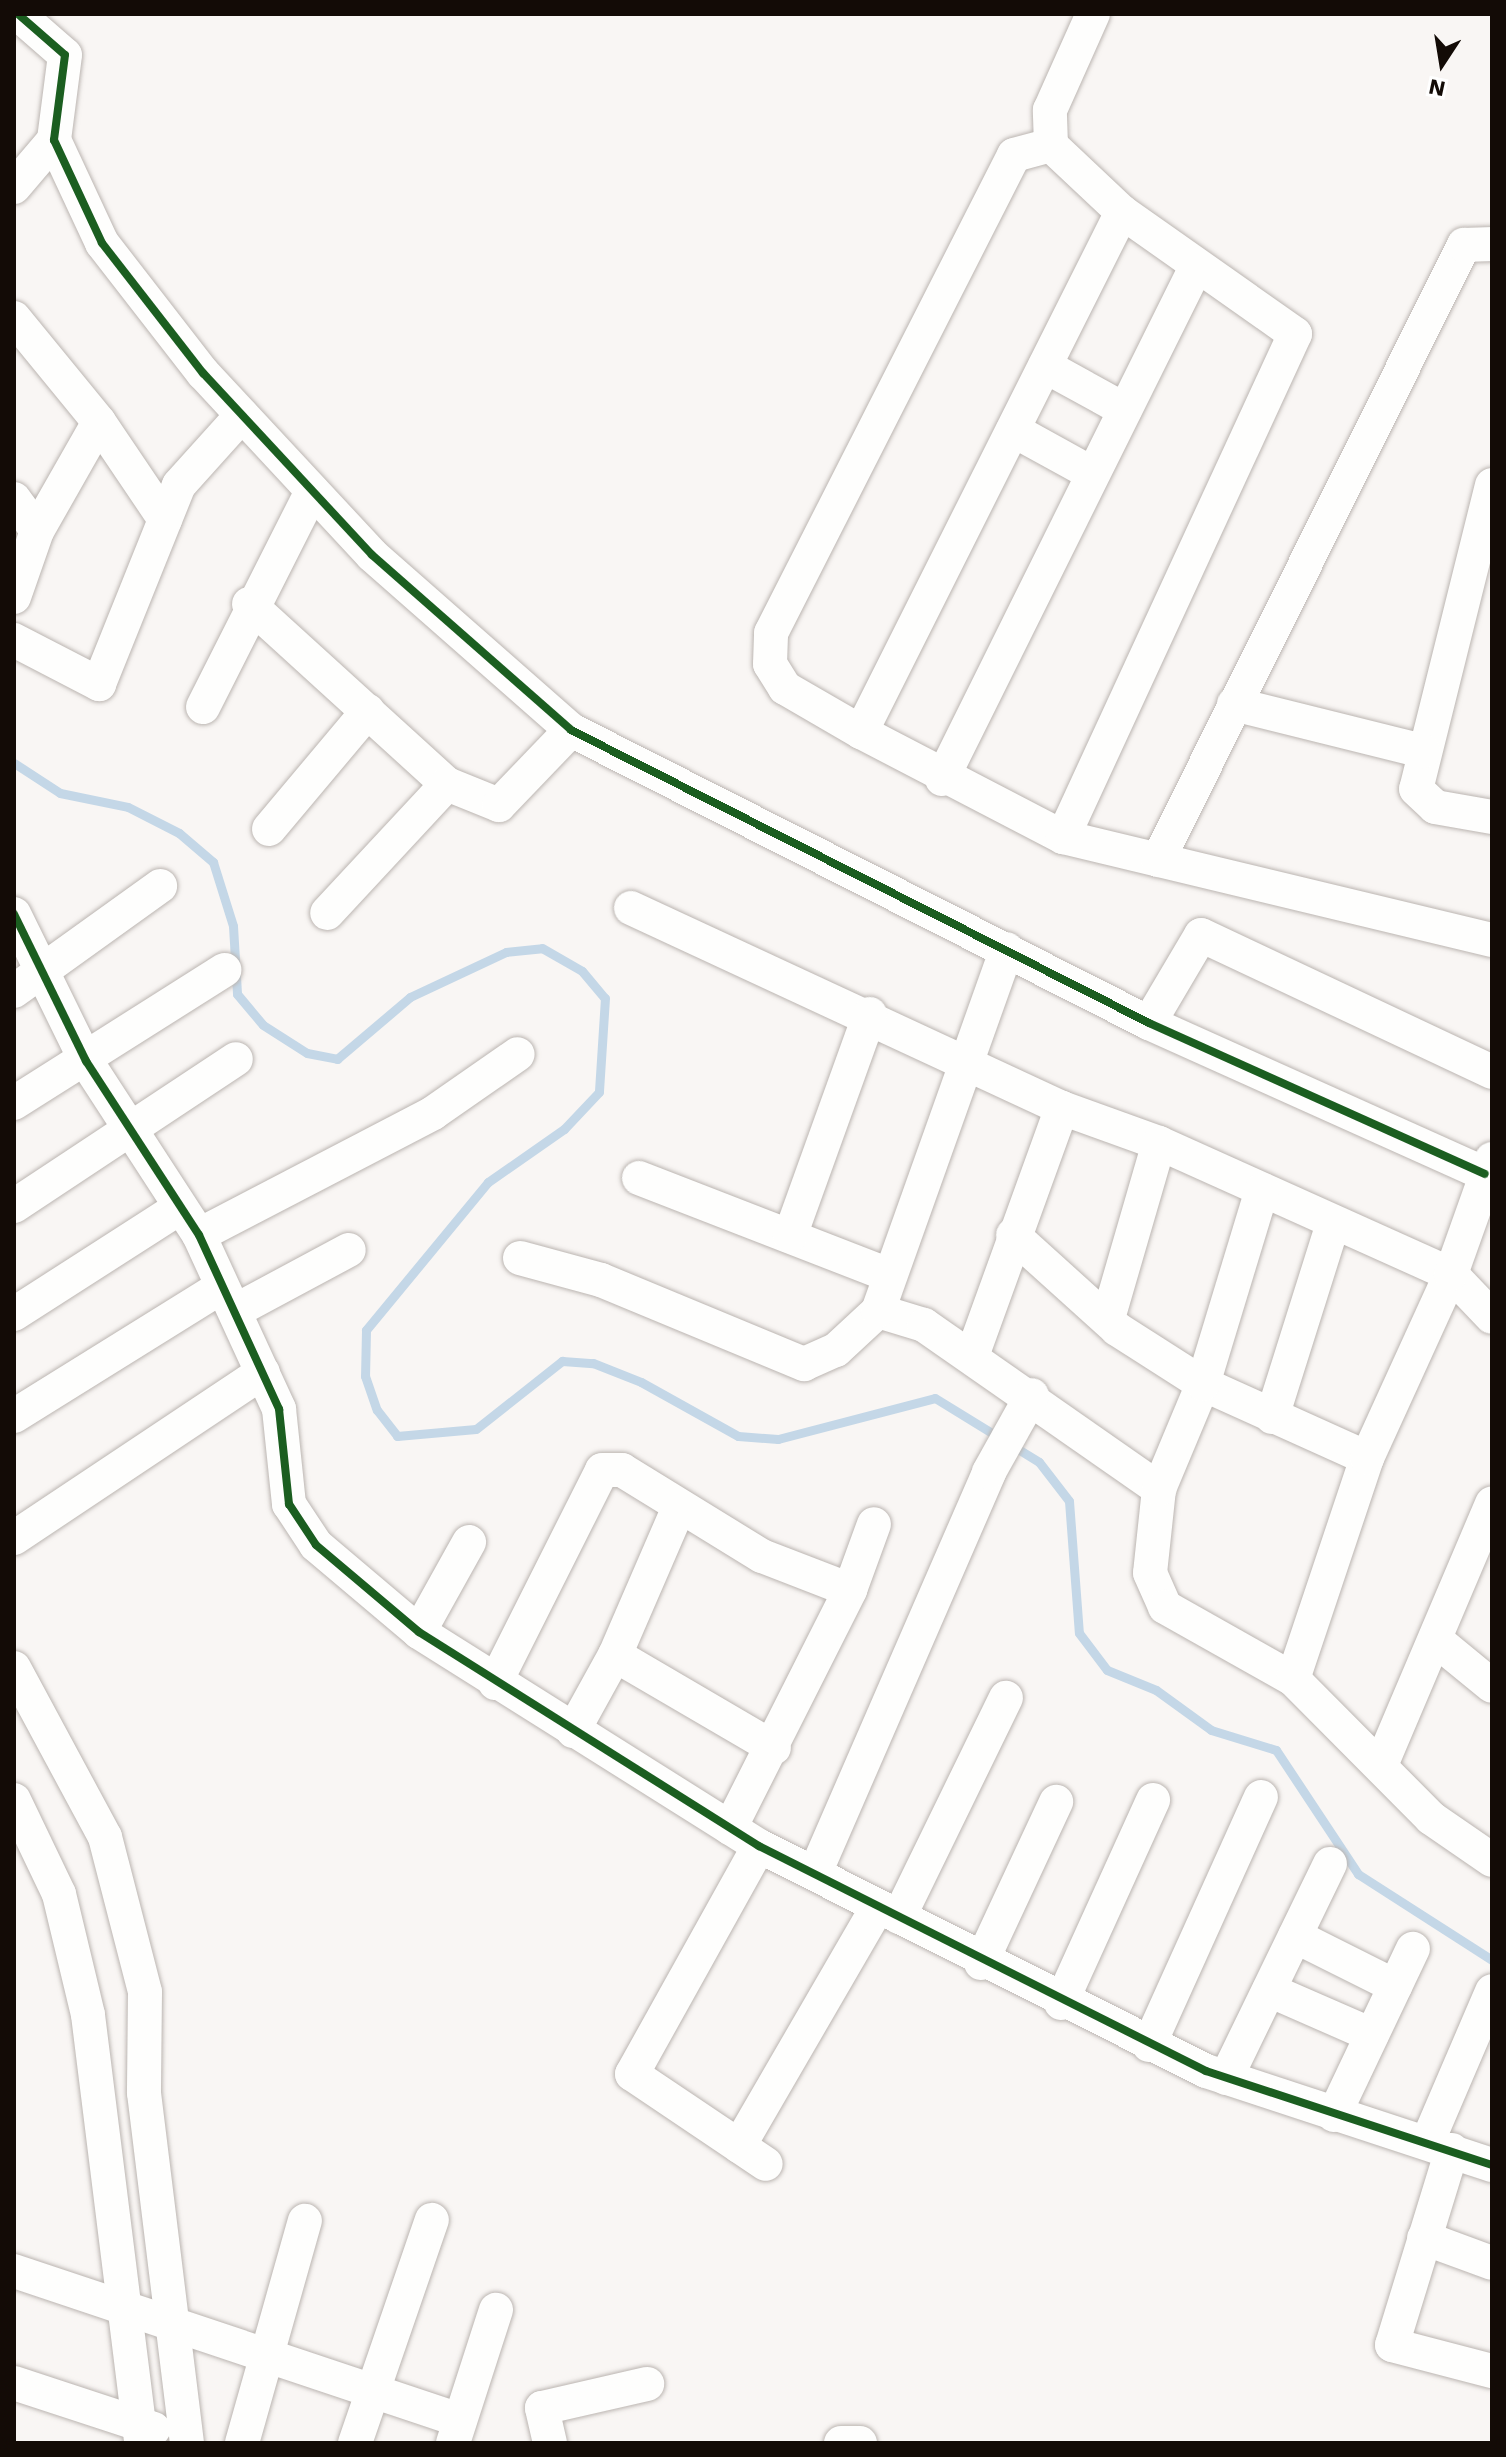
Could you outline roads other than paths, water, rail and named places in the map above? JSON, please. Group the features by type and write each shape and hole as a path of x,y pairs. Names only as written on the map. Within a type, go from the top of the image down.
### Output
{"street":[{"path":"18,14 65,55 54,140 102,243 242,415 372,555 571,730 1149,1023 1488,1167 1451,1274 1367,1458 1293,1679"},
{"path":"1063,837 1293,344 1289,324 1196,267 1122,212 1051,145 1050,110 1093,14"},
{"path":"14,187 54,140"},
{"path":"1051,145 1014,155 771,633 770,664 785,688 942,779 1063,837 1492,940"},
{"path":"861,732 1122,212"},
{"path":"1158,860 1464,245 1492,244"},
{"path":"942,779 1196,267"},
{"path":"14,318 99,422 165,520"},
{"path":"1045,366 1125,410"},
{"path":"14,640 99,684 179,485 242,415"},
{"path":"14,597 37,531 99,422"},
{"path":"1013,430 1093,474"},
{"path":"1492,485 1423,751 1416,789 1423,800 1492,817"},
{"path":"203,707 249,604 312,491"},
{"path":"14,499 37,531"},
{"path":"249,604 447,784 499,805 571,730"},
{"path":"1234,704 1423,751"},
{"path":"269,829 368,711"},
{"path":"327,913 447,784"},
{"path":"14,991 44,973 160,886"},
{"path":"631,908 870,1014 1062,1108 1159,1143 1333,1224 1451,1274 1492,1317"},
{"path":"14,914 86,1061 189,1221 263,1372 279,1409 289,1504 316,1545 419,1632 495,1683 759,1846 888,1911 981,1963 1149,2045 1226,2078 1492,2165"},
{"path":"1149,1023 1201,935 1492,1072"},
{"path":"520,1258 615,1285 804,1364 836,1350 878,1311 963,1058 1007,949"},
{"path":"14,1103 86,1061 224,970"},
{"path":"790,1236 870,1014"},
{"path":"14,1314 189,1221 433,1113 518,1054"},
{"path":"14,1206 131,1132 236,1059"},
{"path":"972,1356 1013,1235 1062,1108"},
{"path":"1109,1315 1159,1143"},
{"path":"639,1178 889,1275"},
{"path":"1262,1190 1203,1384 1159,1489 1150,1573 1165,1607 1293,1679 1431,1818 1492,1860"},
{"path":"1272,1417 1333,1224"},
{"path":"1013,1235 1109,1315 1117,1329 1203,1384 1367,1458"},
{"path":"14,1416 228,1299 349,1250"},
{"path":"878,1311 924,1325 972,1356 1024,1406 1159,1489"},
{"path":"14,1538 263,1372"},
{"path":"815,1873 989,1472 1024,1406"},
{"path":"495,1683 602,1470 622,1470 762,1556 850,1590"},
{"path":"1381,1765 1492,1504"},
{"path":"573,1731 615,1655 679,1507"},
{"path":"730,1828 774,1748 850,1590 874,1524"},
{"path":"419,1632 469,1542"},
{"path":"1436,1640 1492,1686"},
{"path":"615,1655 774,1748"},
{"path":"14,1668 105,1837 145,1992 144,2093 177,2326 189,2442 139,2433 14,2383"},
{"path":"759,1846 632,2074 753,2155 1006,1698"},
{"path":"1149,2045 1261,1797"},
{"path":"14,1800 62,1906 88,2015 119,2266 120,2308 139,2433"},
{"path":"1061,2003 1153,1800"},
{"path":"981,1963 1056,1802"},
{"path":"1226,2078 1330,1864"},
{"path":"1295,1936 1395,1986"},
{"path":"1334,2115 1413,1949"},
{"path":"1269,1990 1372,2035"},
{"path":"1492,1991 1440,2146 1424,2238 1392,2345 1492,2371"},
{"path":"355,2443 432,2220"},
{"path":"242,2443 305,2221"},
{"path":"1424,2238 1492,2263"},
{"path":"14,2271 374,2389 457,2432 496,2310"},
{"path":"550,2443 542,2408 647,2384"},
{"path":"841,2443 860,2443"}],"waterway":[{"path":"14,763 60,793 128,807 179,833 213,862 233,926 237,994 263,1025 307,1053 337,1059 410,997 506,952 542,948 582,971 605,998 599,1092 564,1129 488,1182 366,1330 365,1376 377,1410 397,1436 476,1429 562,1361 593,1363 641,1382 738,1436 778,1439 935,1398 1039,1462 1069,1501 1079,1633 1107,1670 1156,1690 1211,1730 1276,1750 1358,1874 1492,1960"}]}
